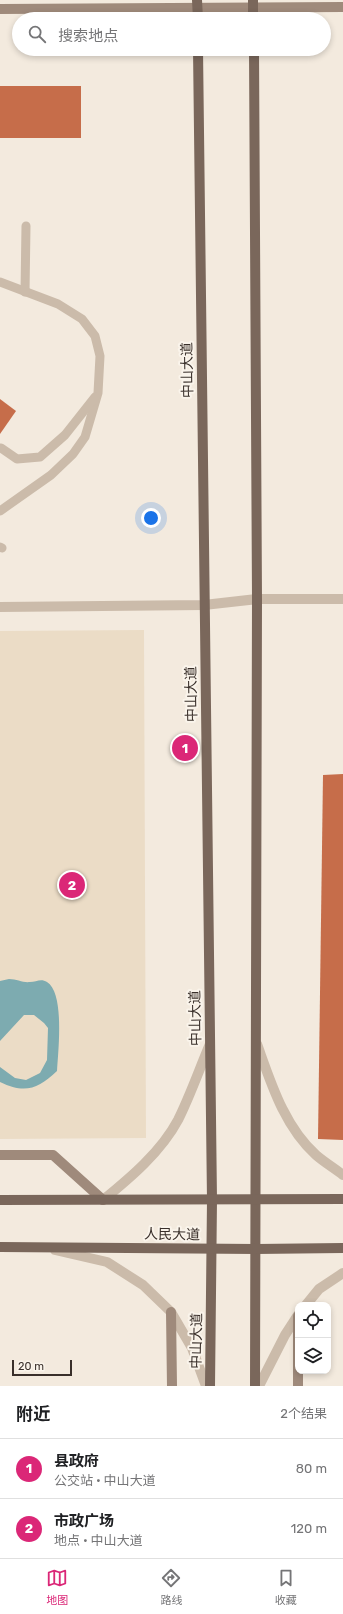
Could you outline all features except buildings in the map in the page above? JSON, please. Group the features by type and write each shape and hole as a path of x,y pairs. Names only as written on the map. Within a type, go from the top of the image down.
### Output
{"main road":[{"path":"0,9 197,4 343,7"},
{"name":"中山大道","path":"198,56 212,1200 210,1386"},
{"path":"254,56 257,598 255,1386"},
{"path":"0,1155 53,1155 103,1200"},
{"path":"0,1200 343,1199"},
{"name":"人民大道","path":"0,1247 211,1249 343,1248"},
{"path":"171,1312 172,1386"},
{"path":"298,1338 298,1386"}],"street":[{"path":"0,607 204,605 257,598 343,599"},
{"path":"103,1200 126,1182 155,1153 177,1121 210,1044"},
{"path":"257,1044 276,1096 296,1132 316,1155 343,1174"},
{"path":"42,1247 107,1262 142,1285 171,1312 192,1348 206,1386"},
{"path":"308,1302 319,1289 343,1273"},
{"path":"259,1386 285,1335 295,1320"}],"lane":[{"path":"25,292 26,226"},
{"path":"0,282 58,304 82,319 95,336 100,356 98,393 85,437 73,454 51,475 0,511"},
{"path":"1,448 17,459 40,457 65,435 98,393"}],"shaded area":[{"path":"144,630 146,1138 0,1139 0,631"}],"water":[{"path":"9,979 27,982 41,980 45,981 53,988 56,998 59,1024 57,1071 44,1082 31,1088 17,1088 0,1082 0,1067 15,1078 26,1080 40,1073 47,1060 48,1028 34,1015 24,1015 0,1041 0,981"}],"place":[{"name":"县政府","path":"185,748"},
{"name":"市政广场","path":"72,885"}]}
